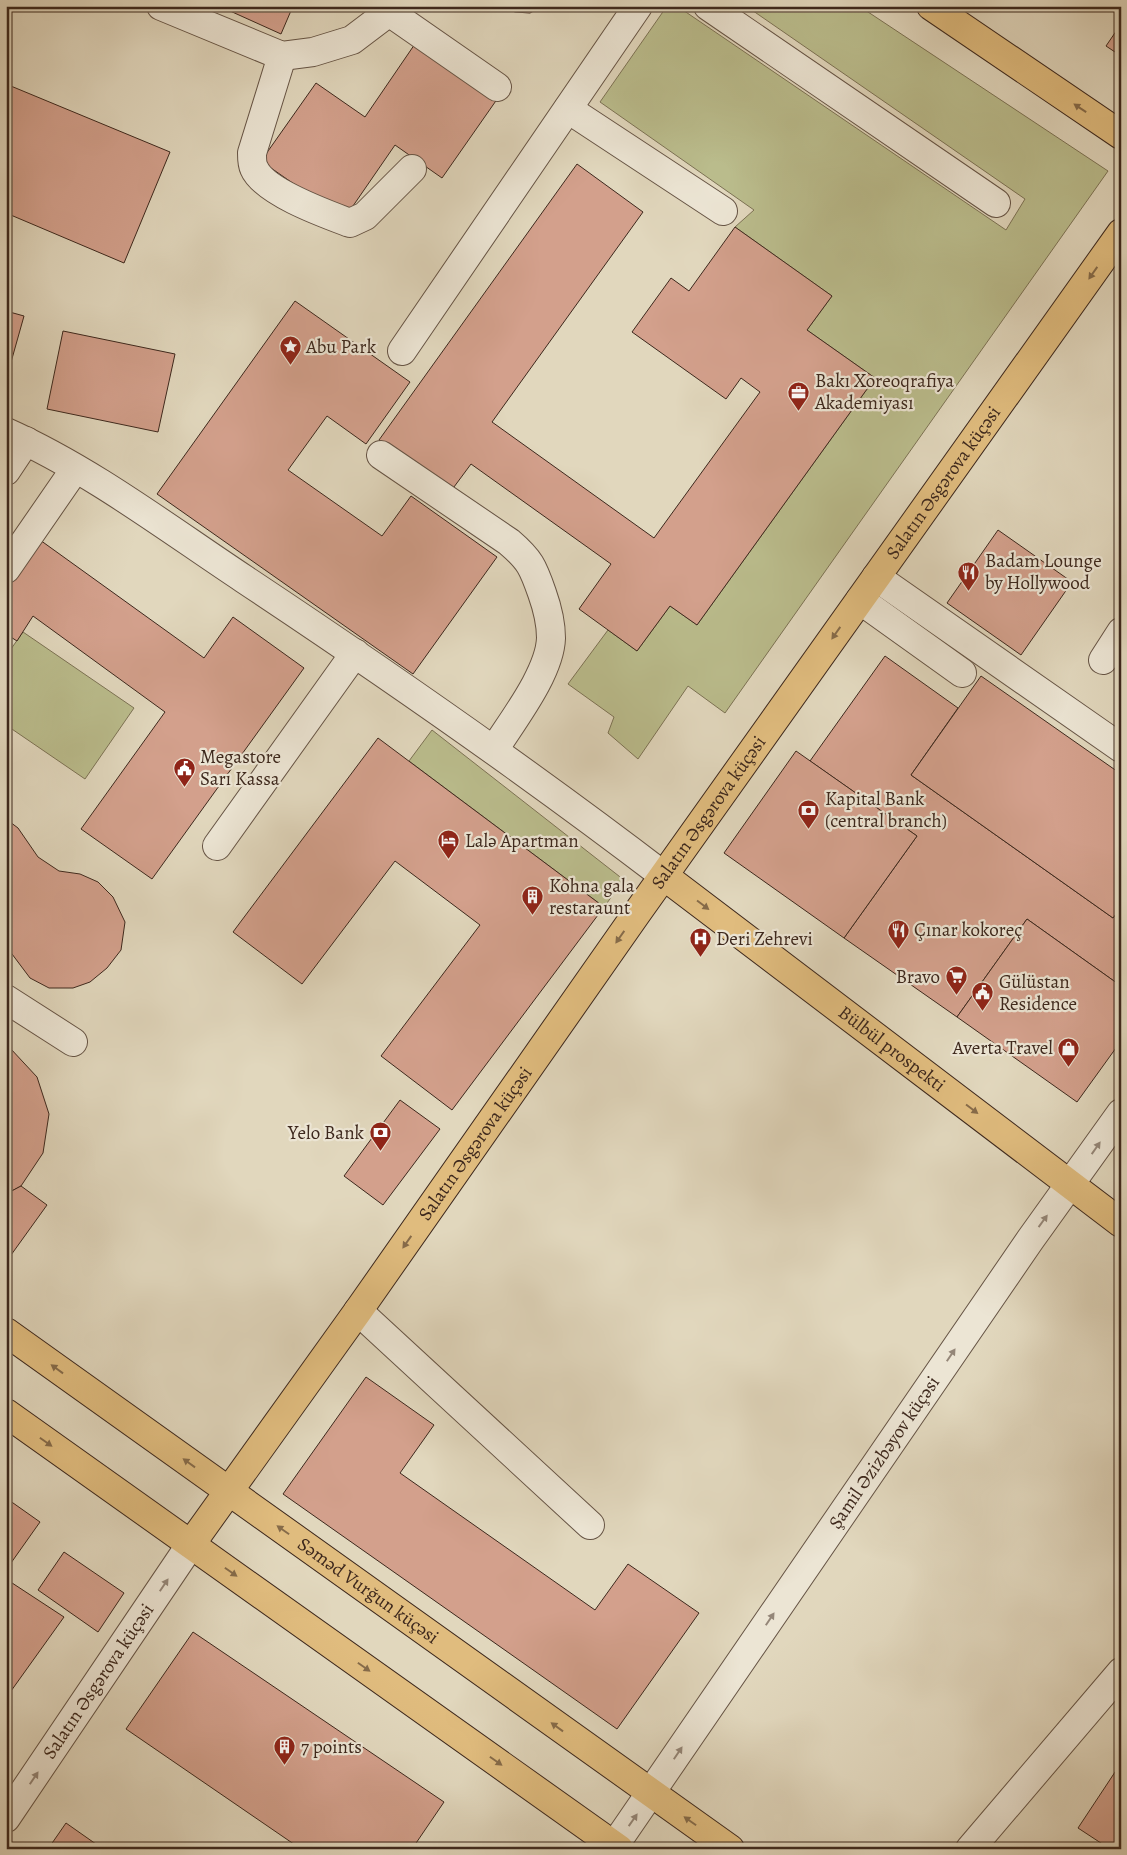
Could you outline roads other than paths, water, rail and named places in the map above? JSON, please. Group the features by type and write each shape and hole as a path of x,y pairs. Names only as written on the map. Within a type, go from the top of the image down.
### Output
{"main road":[{"path":"931,6 1121,135"},
{"name":"Salatın Əsgərova küçəsi","path":"191,1544 1121,233"},
{"name":"Bülbül prospekti","path":"664,876 1121,1223"},
{"name":"Səməd Vurğun küçəsi","path":"6,1332 730,1849"},
{"path":"6,1413 615,1848"}],"street":[{"path":"161,6 282,56 313,52 352,40 389,9 498,87"},
{"path":"402,351 638,6"},
{"path":"708,6 996,203"},
{"path":"282,56 252,153 254,168 267,184 318,211 350,223 365,216 412,169"},
{"path":"568,109 723,211"},
{"path":"6,472 16,436 109,489 355,653 494,750 664,876"},
{"path":"381,455 509,542 524,555 533,567 549,612 551,639 544,670 494,750"},
{"path":"6,569 75,469"},
{"path":"876,578 1121,748"},
{"path":"860,600 962,673"},
{"path":"1103,660 1121,632"},
{"path":"217,846 355,653"},
{"path":"6,999 73,1042"},
{"name":"Şamil Əzizbəyov küçəsi","path":"615,1848 1030,1240 1121,1113"},
{"path":"358,1311 590,1525"},
{"name":"Salatın Əsgərova küçəsi","path":"6,1818 191,1544"},
{"path":"970,1849 1121,1672"}],"place":[{"name":"Abu Park","path":"290,366"},
{"name":"Bakı Xoreoqrafiya Akademiyası","path":"799,411"},
{"name":"Badam Lounge by Hollywood","path":"969,591"},
{"name":"Megastore Sarı Kassa","path":"184,787"},
{"name":"Kapital Bank (central branch)","path":"809,829"},
{"name":"Lalә Apartman","path":"449,860"},
{"name":"Kohna gala restaraunt","path":"533,916"},
{"name":"Çınar kokoreç","path":"898,949"},
{"name":"Deri Zehrevi","path":"700,958"},
{"name":"Bravo","path":"956,996"},
{"name":"Gülüstan Residence","path":"983,1012"},
{"name":"Averta Travel","path":"1069,1067"},
{"name":"Yelo Bank","path":"380,1152"},
{"name":"7 points","path":"285,1766"}]}
